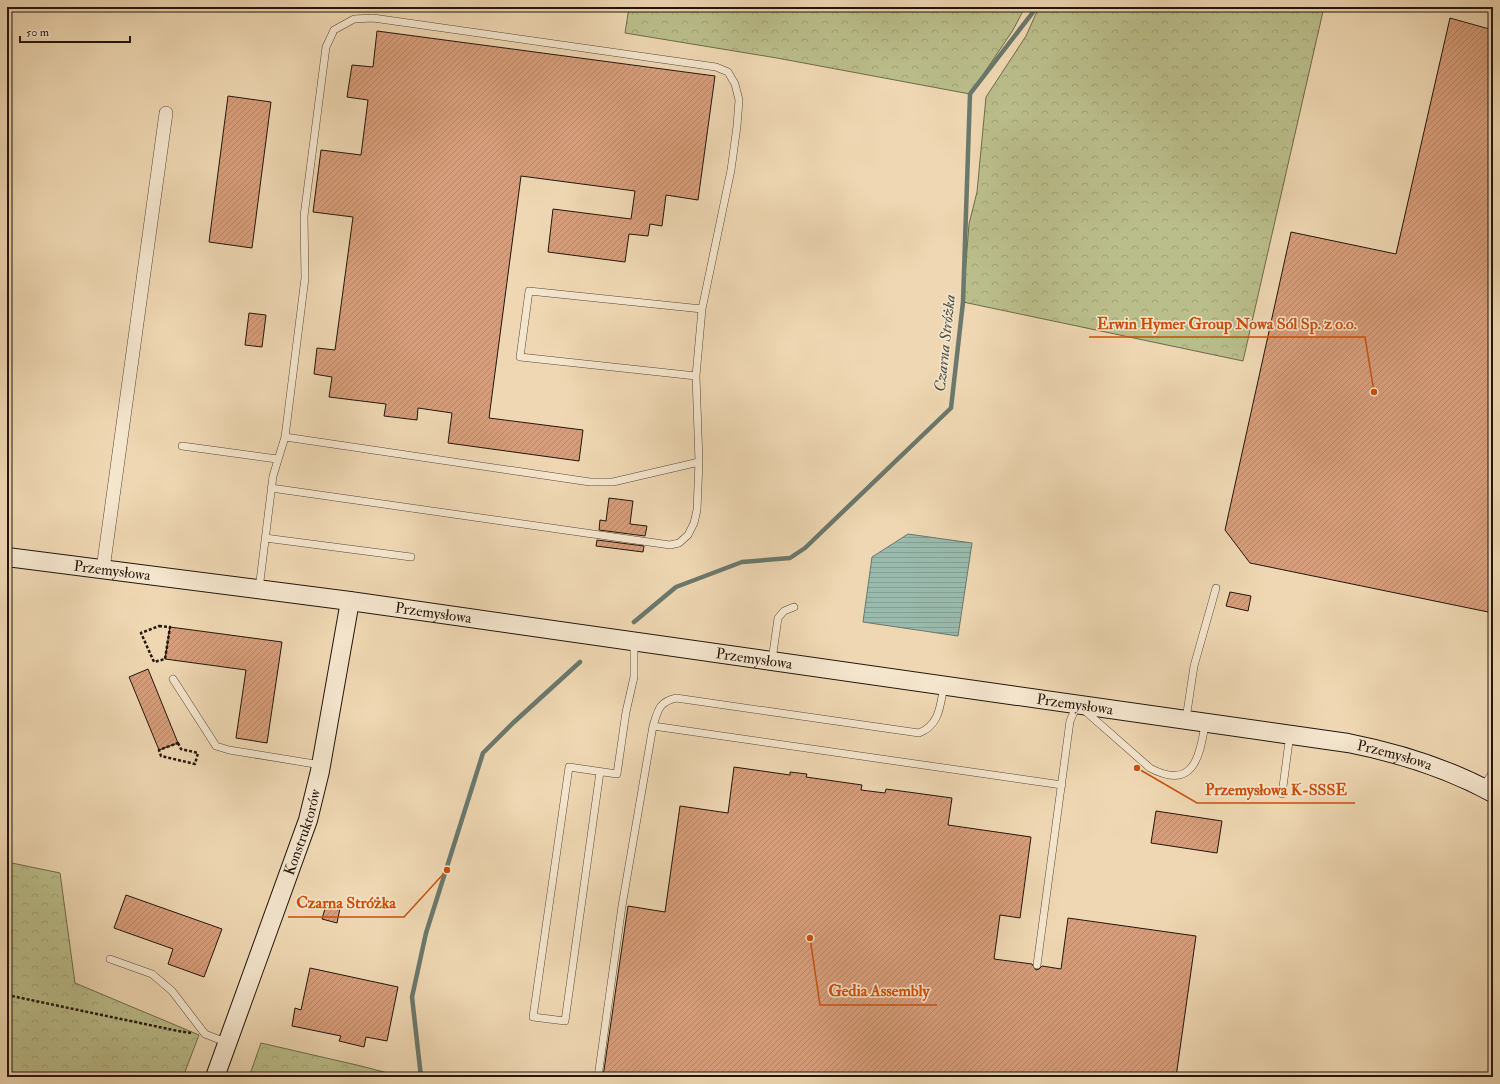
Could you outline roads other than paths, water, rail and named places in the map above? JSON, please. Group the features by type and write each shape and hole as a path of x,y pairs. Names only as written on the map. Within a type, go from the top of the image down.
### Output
{"street":[{"path":"103,569 166,113"},
{"name":"Przemysłowa","path":"7,557 350,601 634,640 1348,743 1386,751 1430,764 1488,790"},
{"name":"Konstruktorów","path":"215,1077 308,820 321,765 350,601"}],"lane":[{"path":"259,589 271,488 277,459 285,437 305,278 304,216 326,47 334,30 354,19 373,18 716,67 728,72 735,84 739,100 738,126 729,178 702,309 696,376 699,462 698,510 688,535 679,543 670,545 271,488"},
{"path":"696,376 520,357 529,291 702,309"},
{"path":"285,437 590,482 613,482 699,462"},
{"path":"182,446 277,459"},
{"path":"265,538 411,557"},
{"path":"1186,719 1194,666 1216,588"},
{"path":"772,660 778,618 784,611 794,606"},
{"path":"600,772 565,1021 534,1017 569,767 617,774 626,712 634,677 634,640"},
{"path":"173,679 216,746 229,750 321,765"},
{"path":"598,1077 622,906 653,726 658,710 666,701 676,698 919,733 930,729 936,720 944,685"},
{"path":"1037,965 1070,721 1078,704 1150,768 1164,774 1180,774 1190,770 1201,750 1206,722"},
{"path":"653,726 1062,785"},
{"path":"1282,794 1290,734"},
{"path":"1488,790 1493,772"},
{"path":"110,958 152,974 172,991 205,1034 228,1043"}],"waterway":[{"name":"Czarna Stróżka","path":"634,622 676,587 742,562 790,558 805,548 951,408 963,302 970,94 1037,7"},
{"name":"Czarna Stróżka","path":"421,1077 412,997 426,933 483,753 513,723 580,662"}],"place":[{"name":"Erwin Hymer Group Nowa Sól Sp. z o.o.","path":"1374,392"},
{"name":"Przemysłowa K-SSSE","path":"1137,768"},
{"name":"Czarna Stróżka","path":"447,870"},
{"name":"Gedia Assembly","path":"810,938"}]}
